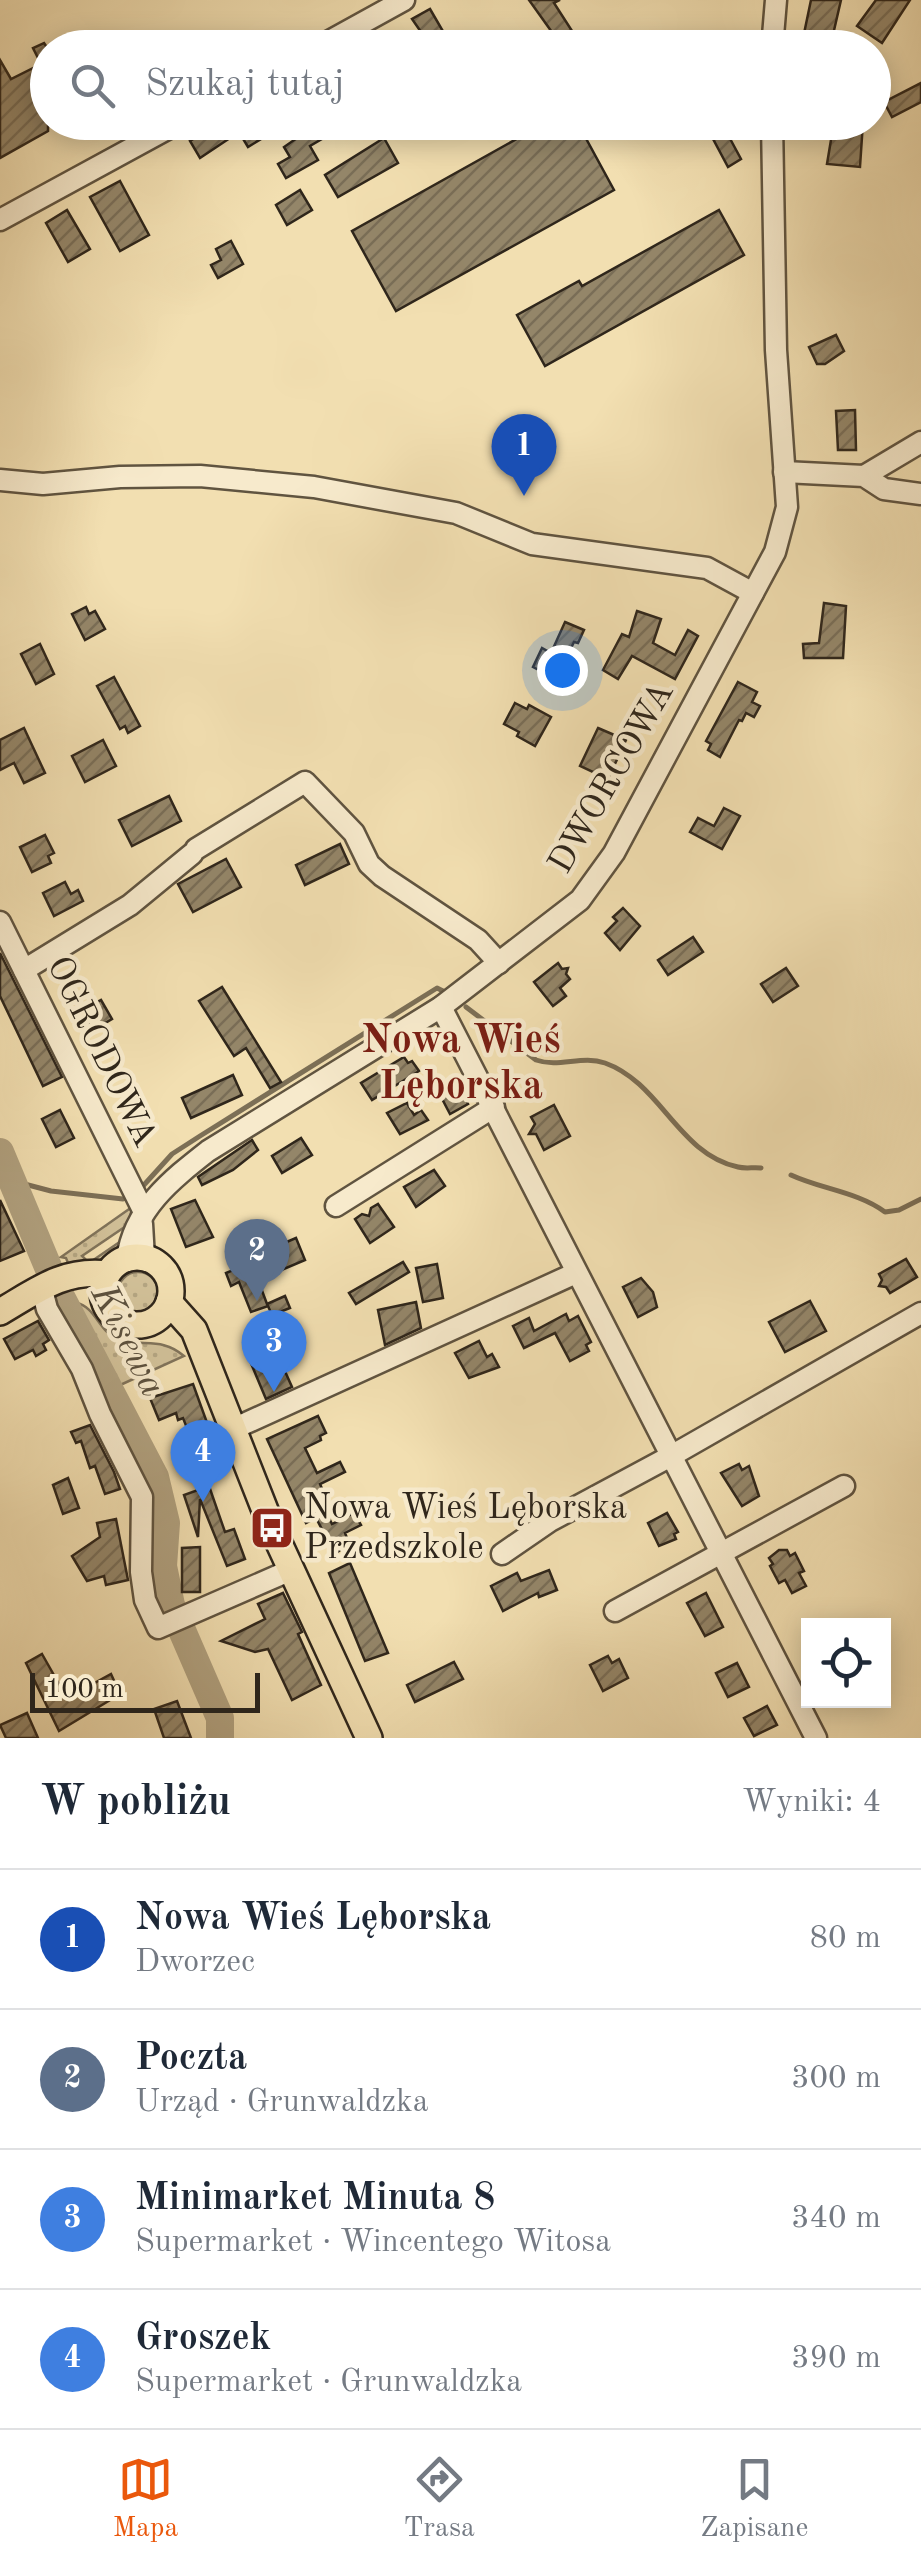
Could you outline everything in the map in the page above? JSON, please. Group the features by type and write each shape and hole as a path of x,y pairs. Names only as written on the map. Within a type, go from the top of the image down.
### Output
{"main road":[{"path":"39,1294 120,1271 154,1262 171,1288 161,1312 140,1326 119,1321 105,1305 120,1271"},
{"path":"161,1312 194,1330 291,1570 369,1738"}],"street":[{"path":"350,30 404,0"},
{"path":"774,30 776,0"},
{"path":"0,220 147,140"},
{"name":"DWORCOWA","path":"144,1212 169,1182 208,1151 441,1007 559,918 596,880 782,534 787,506 776,332 772,140"},
{"path":"864,476 921,442"},
{"path":"784,472 864,476 884,490 921,494"},
{"path":"0,480 43,484 120,477 200,476 314,487 456,512 532,544 708,568 753,593"},
{"path":"24,970 130,904 194,851 305,782 354,833 369,864 478,940 499,964"},
{"name":"OGRODOWA","path":"0,922 144,1212"},
{"path":"441,1007 816,1738"},
{"path":"336,1206 494,1107"},
{"path":"120,1271 140,1236 144,1212"},
{"path":"233,1429 576,1273"},
{"path":"39,1294 82,1369 142,1496 145,1600 158,1628 291,1570"},
{"path":"502,1554 550,1521 921,1313"},
{"path":"616,1612 844,1486"}],"shaded area":[{"path":"132,1207 129,1224 82,1256 89,1263 124,1239 114,1254 95,1264 70,1268 66,1258 61,1257"},
{"path":"138,1272 152,1278 158,1292 152,1306 138,1312 124,1306 118,1292 124,1278"},
{"path":"77,1303 117,1339 167,1346 184,1356 118,1386"}],"building":[{"path":"529,0 560,0 554,3 571,30 550,30"},
{"path":"811,0 841,0 834,30 805,30"},
{"path":"876,0 910,0 890,30 863,30 857,26"},
{"path":"430,9 442,30 420,30 412,19"},
{"path":"0,60 11,79 30,70 32,140 0,158"},
{"path":"921,83 921,102 892,117 891,98"},
{"path":"192,140 227,140 200,158"},
{"path":"294,140 320,140 310,146 318,160 286,178 278,164 290,157 284,147"},
{"path":"381,140 385,140 398,163 338,197 325,175"},
{"path":"515,140 587,140 614,190 396,311 352,231"},
{"path":"714,140 731,140 741,159 728,167"},
{"path":"831,140 862,140 860,167 827,164"},
{"path":"120,181 149,235 120,251 90,197"},
{"path":"300,190 312,210 287,225 276,205"},
{"path":"67,210 90,249 68,262 46,223"},
{"path":"719,210 744,255 545,366 517,315 579,281 582,286"},
{"path":"231,241 243,264 218,278 211,265 221,260 216,249"},
{"path":"836,335 844,351 825,364 817,364 809,347"},
{"path":"855,410 856,450 838,450 836,411"},
{"path":"824,603 846,606 843,658 804,658 803,644 819,643"},
{"path":"86,607 89,614 95,611 105,629 85,640 72,614"},
{"path":"637,611 661,619 653,643 675,655 688,630 698,636 675,679 632,656 618,679 603,670 622,634 629,637"},
{"path":"565,622 584,630 556,679 533,667 542,648 551,653"},
{"path":"40,644 54,674 36,684 21,654"},
{"path":"114,677 140,726 128,733 125,726 120,729 97,686"},
{"path":"738,682 757,692 752,702 760,706 754,717 746,713 739,720 720,757 708,750 711,744 706,741"},
{"path":"515,703 527,709 529,705 551,717 535,746 504,724"},
{"path":"24,728 45,773 24,783 14,763 0,770 0,740"},
{"path":"598,728 626,740 608,779 580,766"},
{"path":"103,740 116,766 85,782 72,756"},
{"path":"169,796 181,821 132,846 119,820"},
{"path":"724,808 740,816 722,849 690,832 698,818 714,826"},
{"path":"45,835 54,853 48,856 51,863 32,872 20,847"},
{"path":"340,844 349,864 305,885 296,865"},
{"path":"226,859 241,887 193,912 178,884"},
{"path":"65,882 71,894 78,890 83,901 54,916 43,893"},
{"path":"623,908 640,926 620,950 605,933"},
{"path":"693,937 703,952 668,975 658,960"},
{"path":"0,953 62,1077 43,1086 0,996"},
{"path":"558,963 562,969 568,968 566,974 570,979 560,988 566,996 553,1006 534,982"},
{"path":"786,968 798,986 773,1002 761,984"},
{"path":"222,987 281,1082 270,1088 246,1048 234,1056 199,1001"},
{"path":"101,1000 112,1019 95,1029 91,1022 86,1025 79,1012"},
{"path":"404,1057 419,1071 372,1100 361,1083"},
{"path":"233,1075 242,1095 191,1118 182,1098"},
{"path":"456,1081 468,1104 450,1114 438,1091"},
{"path":"407,1103 414,1115 421,1110 428,1120 400,1134 387,1113"},
{"path":"554,1105 570,1136 544,1150 536,1134 529,1134 535,1124 531,1117"},
{"path":"60,1110 74,1138 56,1147 42,1119"},
{"path":"301,1138 312,1155 282,1173 272,1156"},
{"path":"252,1140 258,1150 233,1170 202,1185 198,1177"},
{"path":"434,1170 445,1186 416,1207 404,1187"},
{"path":"0,1200 24,1251 0,1261"},
{"path":"195,1200 213,1237 186,1247 171,1209"},
{"path":"378,1204 394,1227 370,1243 355,1219 362,1214 369,1216 371,1208"},
{"path":"296,1238 305,1260 258,1280 267,1304 285,1296 290,1308 272,1315 268,1306 251,1312 239,1282 231,1286 226,1273 253,1262 251,1257"},
{"path":"906,1259 917,1277 890,1293 879,1286 879,1274"},
{"path":"403,1262 409,1272 356,1304 349,1293"},
{"path":"437,1264 443,1298 423,1302 416,1268"},
{"path":"641,1278 653,1292 657,1307 638,1317 623,1287"},
{"path":"810,1301 826,1331 785,1352 769,1322"},
{"path":"416,1302 421,1328 385,1345 378,1310"},
{"path":"566,1314 569,1321 578,1316 591,1342 586,1345 589,1351 570,1361 555,1333 524,1348 513,1326 529,1318 534,1331"},
{"path":"38,1321 49,1340 43,1344 46,1350 36,1356 33,1350 15,1359 4,1339"},
{"path":"270,1338 292,1387 266,1399 245,1349"},
{"path":"479,1341 487,1357 492,1354 499,1367 469,1378 455,1353"},
{"path":"193,1384 210,1431 191,1438 183,1418 178,1420 176,1413 159,1420 150,1398"},
{"path":"318,1416 326,1433 305,1448 317,1473 340,1462 345,1472 320,1484 323,1491 317,1494 332,1524 354,1513 361,1525 345,1533 349,1543 335,1554 316,1518 306,1523 267,1439"},
{"path":"90,1425 120,1489 105,1494 81,1441 76,1443 71,1432"},
{"path":"739,1464 742,1470 749,1466 759,1496 742,1506 721,1473"},
{"path":"68,1478 79,1508 63,1514 53,1485"},
{"path":"209,1486 225,1532 234,1529 245,1559 227,1566 200,1499 198,1537 184,1495"},
{"path":"667,1513 678,1532 674,1534 676,1539 659,1546 648,1523"},
{"path":"116,1519 128,1580 106,1585 104,1576 87,1581 72,1556 100,1537 97,1523"},
{"path":"200,1547 200,1592 182,1592 182,1548"},
{"path":"779,1550 787,1550 790,1556 795,1553 806,1586 792,1593 785,1580 779,1583 769,1558"},
{"path":"350,1563 388,1653 365,1661 329,1573"},
{"path":"549,1570 557,1590 539,1597 538,1593 503,1611 491,1586 517,1573 521,1581"},
{"path":"283,1593 321,1685 292,1700 268,1649 255,1652 221,1641 265,1619 258,1604"},
{"path":"706,1593 723,1627 705,1636 687,1603"},
{"path":"42,1654 67,1698 111,1674 120,1694 59,1731 26,1663"},
{"path":"608,1656 612,1663 619,1659 628,1678 603,1691 590,1665"},
{"path":"454,1662 463,1679 415,1702 407,1685"},
{"path":"737,1663 749,1687 728,1697 716,1673"},
{"path":"177,1701 191,1738 164,1738 154,1709"},
{"path":"767,1706 777,1725 754,1736 744,1718"},
{"path":"27,1713 38,1738 6,1738 0,1725"}],"waterway":[{"path":"143,1186 172,1154 437,988 443,991"},
{"path":"466,1007 536,1060 596,1061 624,1073 641,1086 684,1134 717,1160 738,1167 761,1168"},
{"name":"Kisewa","path":"0,1152 59,1293 155,1477 166,1523 163,1566 171,1605 220,1718 220,1738"},
{"path":"791,1175 863,1200 885,1212 921,1199"},
{"path":"13,1181 51,1191 123,1199"}],"place":[{"name":"Nowa Wieś Lęborska","path":"524,496"},
{"name":"Poczta","path":"257,1301"},
{"name":"Minimarket Minuta 8","path":"274,1392"},
{"name":"Groszek","path":"203,1502"},
{"name":"Nowa Wieś Lęborska Przedszkole","path":"272,1528"}],"district":[{"name":"Nowa Wieś Lęborska","path":"461,1065"}]}
